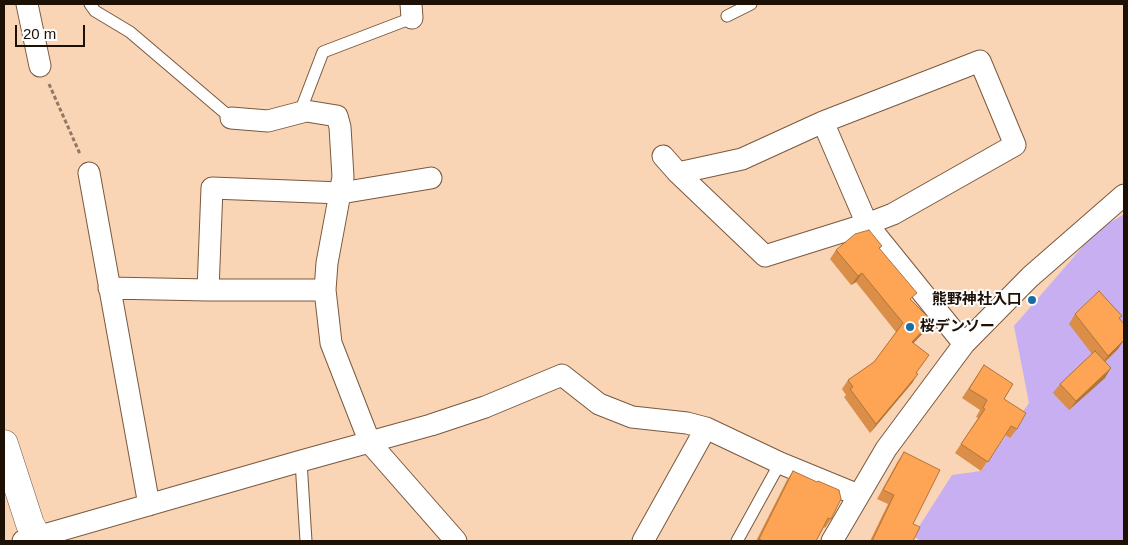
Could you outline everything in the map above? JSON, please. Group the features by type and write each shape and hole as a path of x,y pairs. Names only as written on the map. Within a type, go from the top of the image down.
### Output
{"street":[{"path":"27,4 40,66"},
{"path":"664,156 678,173 765,256 893,214 1015,145 980,61 823,122 742,159 678,173"},
{"path":"231,118 268,121 306,111 337,116 340,127 343,178 327,263 325,290 331,343 370,443 456,541"},
{"path":"823,122 867,224 964,344"},
{"path":"89,173 149,505"},
{"path":"208,290 212,188 341,193 431,178"},
{"path":"832,541 886,449 964,344 1030,278 1122,200"},
{"path":"109,288 325,290"},
{"path":"4,444 34,540 485,408 562,375 600,404 632,417 687,423 706,428 780,463 858,495"},
{"path":"642,541 706,428"}],"lane":[{"path":"90,4 95,11 130,32 231,118"},
{"path":"727,16 752,4"},
{"path":"300,112 323,52 411,11"},
{"path":"301,461 306,541"},
{"path":"737,541 780,463"}],"path":[{"path":"40,66 89,173"}],"shaded area":[{"path":"1123,215 1124,541 921,541 913,536 952,475 981,471 1029,403 1014,326 1097,230"}],"building":[{"path":"869,230 882,246 879,248 917,293 910,299 932,321 912,342 929,355 916,373 918,374 876,424 850,389 853,387 848,380 874,362 903,323 862,273 858,276 836,250 855,234"},
{"path":"1099,291 1122,316 1119,318 1124,324 1124,340 1108,356 1075,314"},
{"path":"1095,351 1111,368 1076,401 1060,384"},
{"path":"984,365 1013,384 1004,399 1026,413 1017,429 1011,426 988,462 961,444 985,409 983,408 987,400 969,389"},
{"path":"904,452 940,470 913,524 920,527 913,541 872,541 894,495 883,490"},
{"path":"793,471 839,490 841,499 831,519 828,518 816,541 763,541 759,539"}],"place":[{"name":"熊野神社入口","path":"1032,300"},
{"name":"桜デンソー","path":"910,327"}]}
